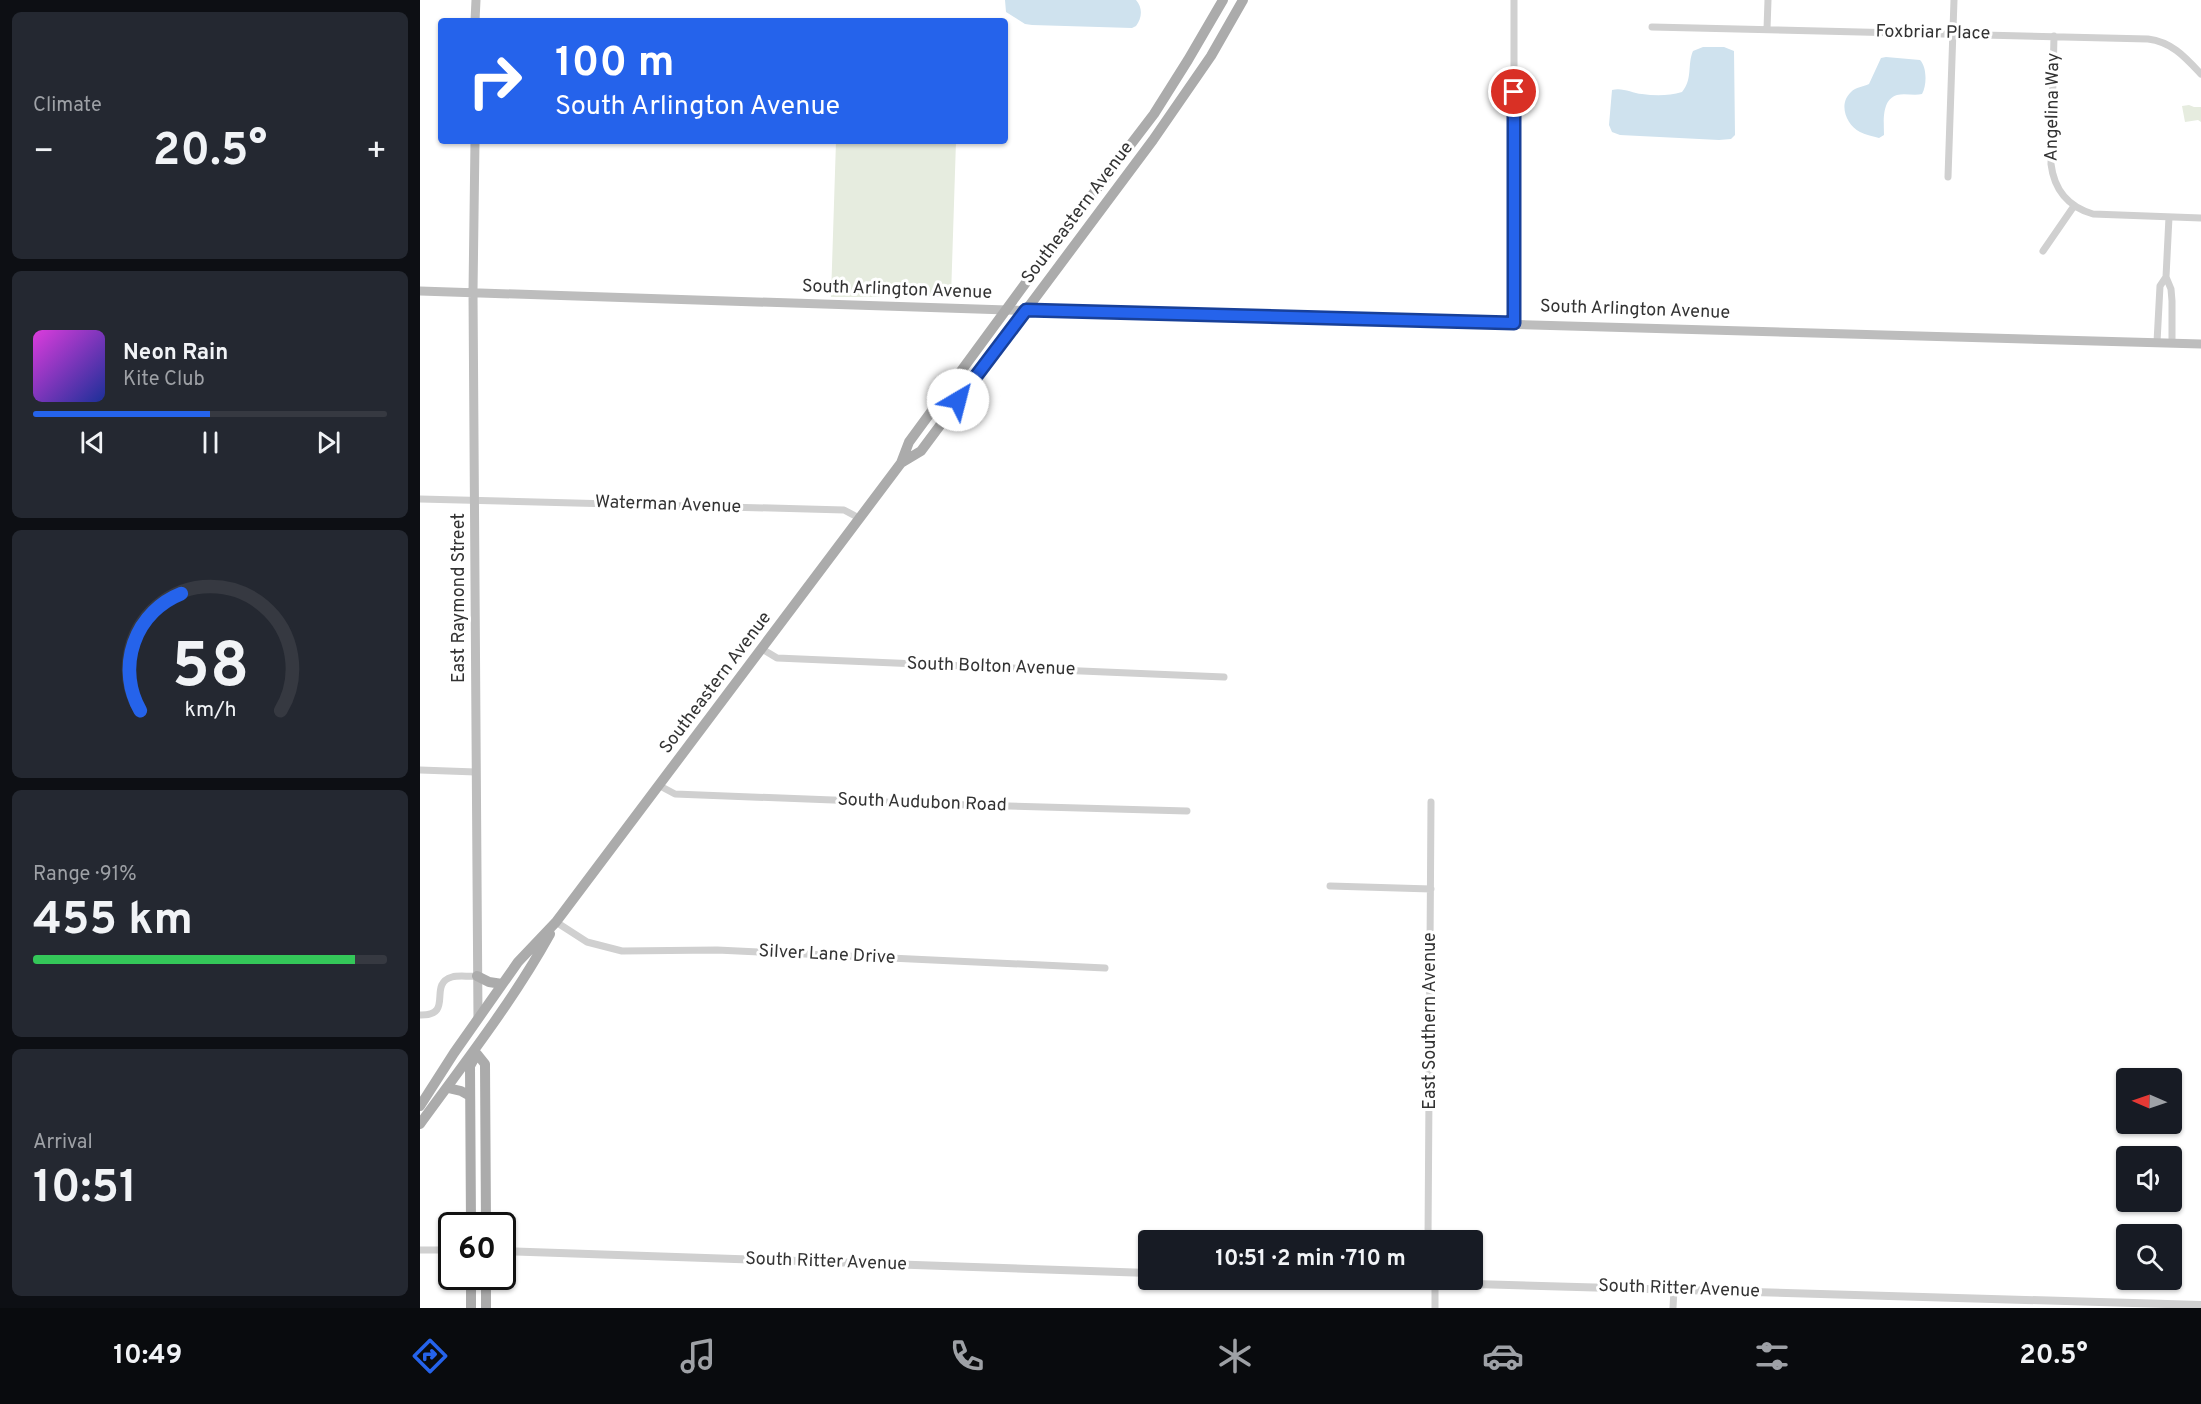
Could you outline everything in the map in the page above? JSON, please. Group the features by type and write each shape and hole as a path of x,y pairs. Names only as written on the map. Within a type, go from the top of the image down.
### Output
{"main road":[{"path":"476,0 476,18"},
{"name":"Southeastern Avenue","path":"420,1106 518,962 556,922 902,463 909,442 1041,262 1154,114 1223,0"},
{"name":"Southeastern Avenue","path":"902,463 921,451 1173,113 1244,0"},
{"name":"East Raymond Street","path":"471,1212 470,1066 477,1049 478,1019 474,144"},
{"name":"South Arlington Avenue","path":"420,291 2201,344"},
{"name":"Southeastern Avenue","path":"420,1124 477,1049 532,967 556,922"},
{"path":"477,976 489,982 502,984"},
{"name":"East Raymond Street","path":"477,1049 485,1064 486,1212"},
{"path":"448,1088 470,1096"},
{"path":"471,1290 471,1308"},
{"path":"486,1290 486,1308"}],"street":[{"path":"1514,0 1514,323"},
{"path":"1767,29 1768,0"},
{"path":"1948,177 1954,0"},
{"name":"Foxbriar Place","path":"1652,27 2158,40 2178,50 2201,74"},
{"name":"Angelina Way","path":"2054,36 2051,164 2057,186 2074,206"},
{"path":"2043,251 2074,206 2099,215 2201,218"},
{"path":"2169,217 2166,277 2171,289 2172,343"},
{"path":"2157,342 2160,286 2166,277"},
{"path":"420,499 475,500"},
{"name":"Waterman Avenue","path":"475,500 844,510 859,518"},
{"name":"South Bolton Avenue","path":"762,648 777,658 1224,677"},
{"path":"420,770 476,772"},
{"name":"South Audubon Road","path":"660,786 675,794 1187,812"},
{"name":"East Southern Avenue","path":"1428,1230 1431,802"},
{"path":"1330,886 1431,889"},
{"name":"Silver Lane Drive","path":"556,922 587,942 622,951 717,951 1104,968"},
{"path":"420,1015 436,1013 439,1007 440,991 451,977 477,976"},
{"path":"420,1250 438,1250"},
{"name":"South Ritter Avenue","path":"516,1251 1138,1273"},
{"name":"South Ritter Avenue","path":"1483,1284 2201,1305"},
{"path":"1673,1308 1674,1289"},
{"path":"1432,1290 1435,1308"}],"shaded area":[{"path":"2182,106 2201,107 2201,122 2198,120 2185,122"},
{"path":"836,144 956,144 951,297 831,297"}],"water":[{"path":"1005,0 1136,0 1141,13 1138,23 1132,28 1032,25 1025,24 1006,12"},
{"path":"1703,47 1724,47 1734,51 1735,135 1731,139 1620,135 1612,132 1609,125 1612,90 1620,89 1657,95 1682,92 1688,82 1693,51"},
{"path":"1881,58 1920,60 1925,71 1925,81 1922,94 1897,95 1888,102 1884,112 1884,135 1879,138 1855,129 1845,114 1844,108 1851,92 1869,84"}],"route":[{"path":"958,400 1026,310 1514,323 1514,92"}]}
